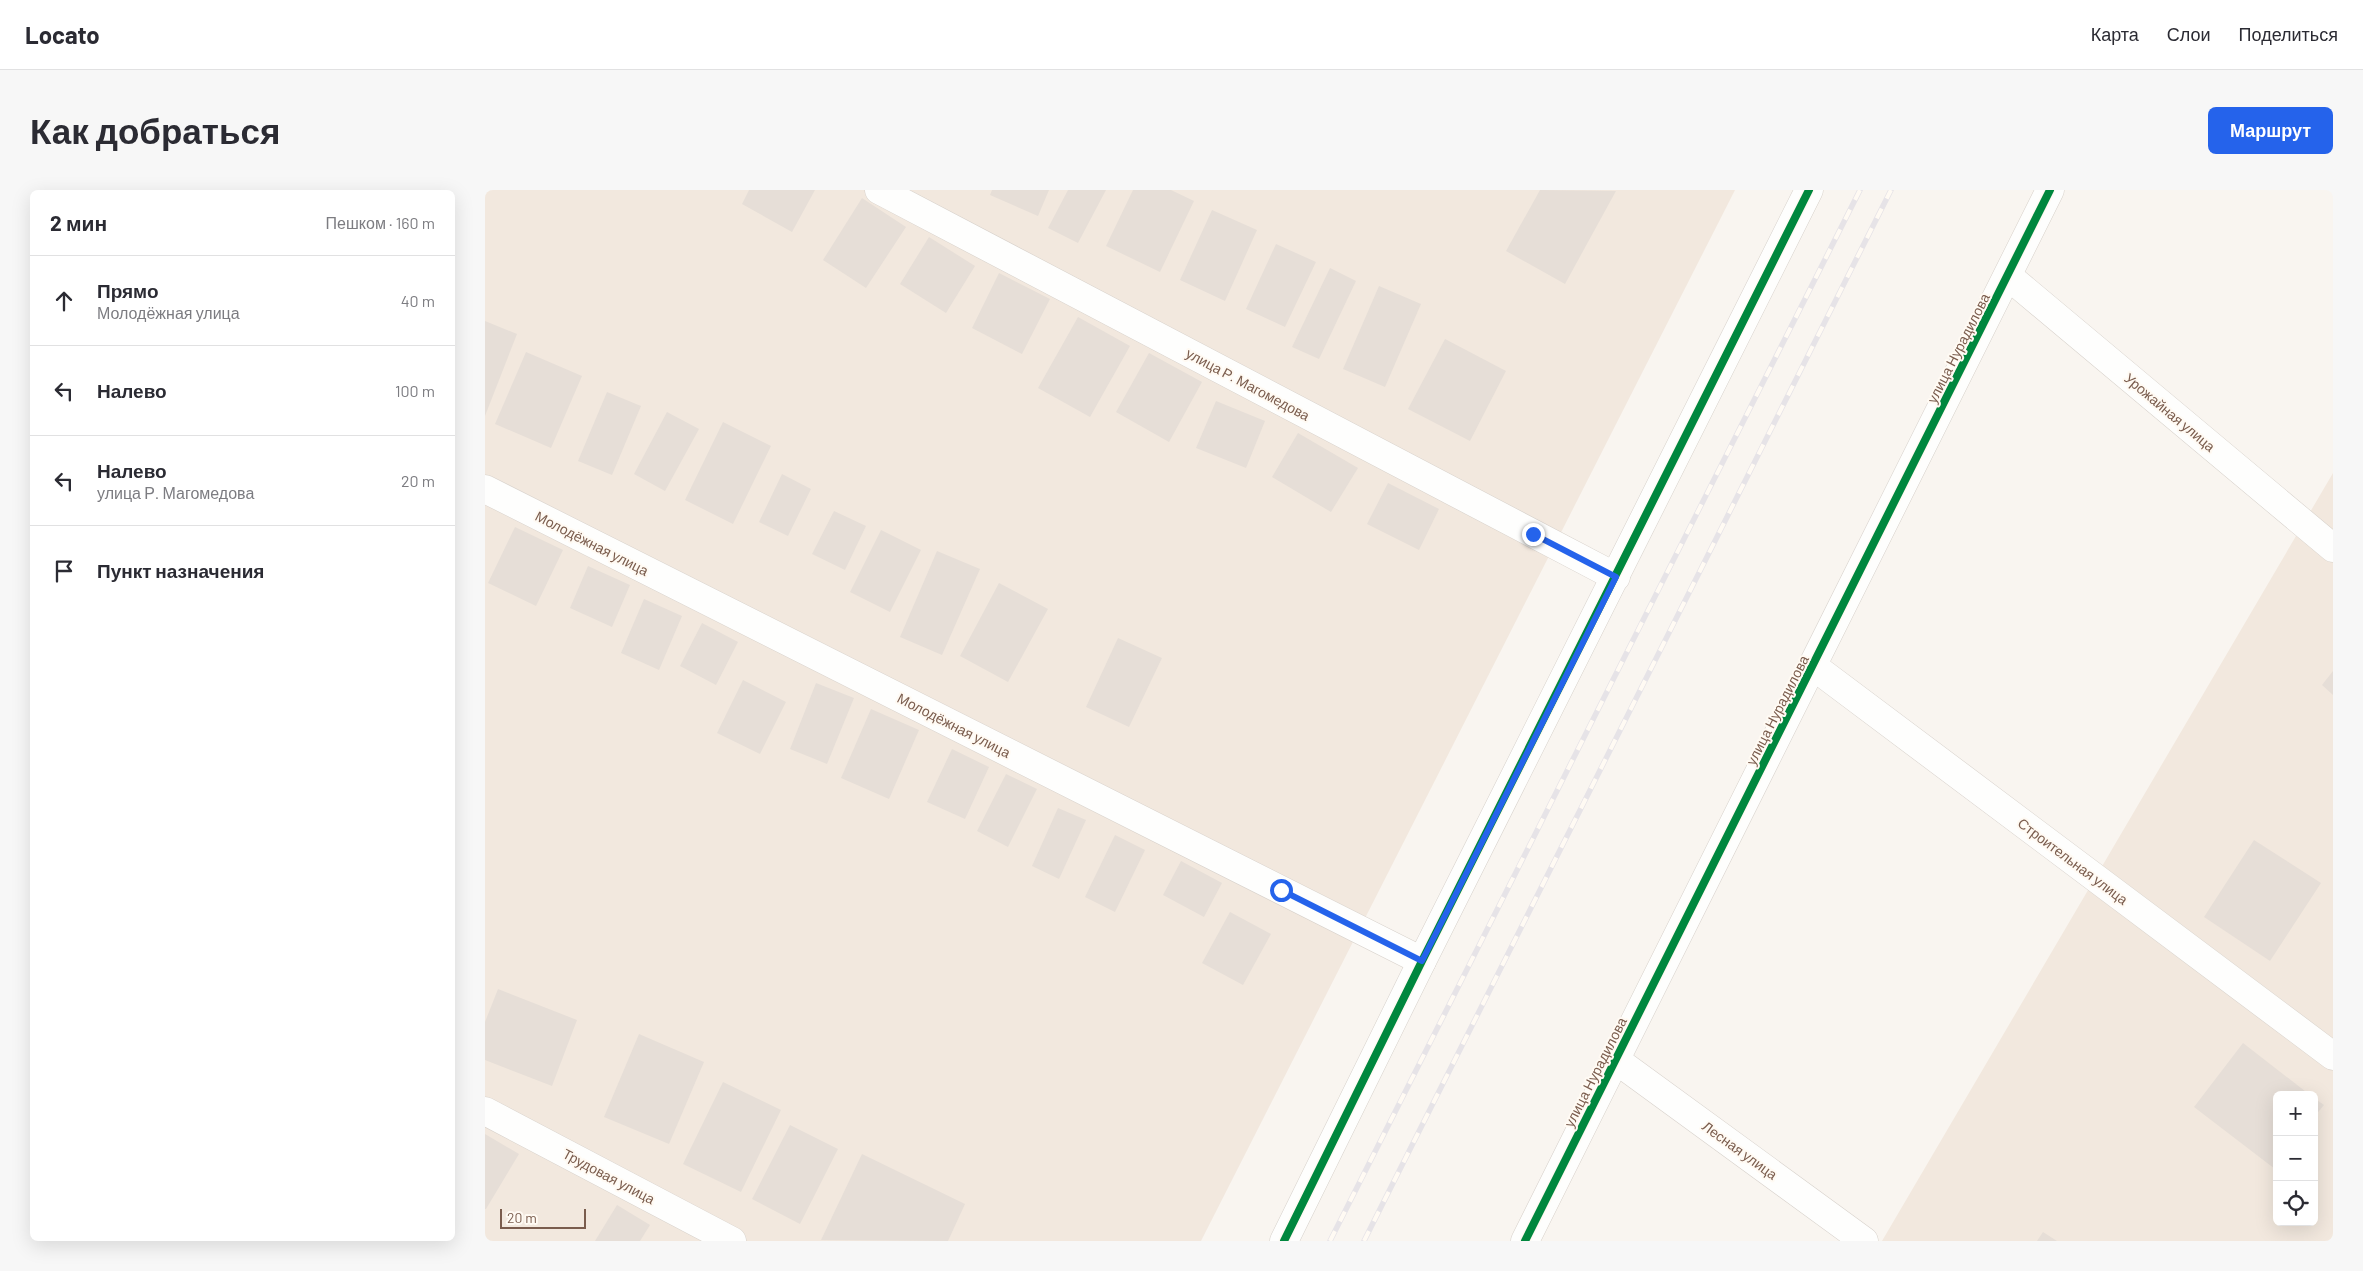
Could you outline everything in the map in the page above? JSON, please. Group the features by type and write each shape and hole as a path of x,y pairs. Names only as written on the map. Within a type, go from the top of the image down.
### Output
{"street":[{"name":"улица Р. Магомедова","path":"879,190 1616,577"},
{"path":"1284,1241 1422,961 1809,190"},
{"name":"улица Нурадилова","path":"1525,1241 2050,190"},
{"name":"Урожайная улица","path":"2007,276 2333,548"},
{"name":"Молодёжная улица","path":"485,489 1422,961"},
{"name":"Строительная улица","path":"1813,666 2333,1056"},
{"name":"Лесная улица","path":"1616,1060 1863,1241"},
{"name":"Трудовая улица","path":"485,1111 732,1241"}],"shaded area":[{"path":"485,190 1735,190 1201,1241 485,1241"},
{"path":"2333,473 2333,1241 1882,1241"}],"building":[{"path":"749,190 815,190 792,232 742,204"},
{"path":"992,190 1049,190 1038,216 990,195"},
{"path":"1068,190 1106,190 1078,243 1048,228"},
{"path":"1133,190 1171,190 1194,201 1160,272 1106,246"},
{"path":"1540,190 1616,191 1565,284 1506,251"},
{"path":"862,198 906,227 866,288 823,260"},
{"path":"1212,210 1257,230 1225,301 1180,280"},
{"path":"929,237 975,266 946,313 900,284"},
{"path":"1276,244 1316,262 1285,327 1246,309"},
{"path":"1330,268 1356,281 1319,359 1292,347"},
{"path":"999,273 1050,299 1022,354 972,328"},
{"path":"1379,286 1421,304 1385,387 1343,369"},
{"path":"1078,317 1130,346 1090,417 1038,388"},
{"path":"485,321 517,334 485,416"},
{"path":"1445,339 1506,371 1470,441 1408,409"},
{"path":"526,352 582,376 551,448 495,424"},
{"path":"1149,353 1202,382 1169,442 1116,412"},
{"path":"607,392 641,406 612,475 578,461"},
{"path":"1216,401 1265,421 1246,468 1196,448"},
{"path":"667,412 699,429 665,491 634,474"},
{"path":"723,422 771,446 733,524 685,500"},
{"path":"1298,433 1358,468 1331,512 1272,477"},
{"path":"782,474 811,489 788,536 759,522"},
{"path":"1388,483 1439,509 1419,550 1367,524"},
{"path":"834,511 866,526 845,570 812,554"},
{"path":"515,527 563,550 536,606 488,583"},
{"path":"881,530 921,550 890,612 850,592"},
{"path":"937,551 980,569 942,655 900,637"},
{"path":"588,566 630,585 612,627 570,608"},
{"path":"999,583 1048,609 1008,682 960,656"},
{"path":"644,599 682,616 659,670 621,653"},
{"path":"702,623 738,642 716,685 680,666"},
{"path":"1118,638 1162,658 1129,727 1086,707"},
{"path":"2333,671 2333,695 2322,685"},
{"path":"743,680 786,702 760,754 717,733"},
{"path":"816,683 854,698 827,764 790,749"},
{"path":"871,709 919,730 889,799 841,778"},
{"path":"952,749 989,767 965,819 927,802"},
{"path":"1006,774 1037,789 1008,847 977,831"},
{"path":"1058,808 1086,820 1059,879 1032,866"},
{"path":"1115,835 1145,850 1115,912 1085,897"},
{"path":"2254,840 2321,883 2270,961 2204,917"},
{"path":"1181,861 1222,883 1204,917 1163,895"},
{"path":"1230,912 1271,934 1243,985 1202,963"},
{"path":"498,989 577,1020 552,1086 485,1060 485,1022"},
{"path":"639,1034 704,1062 669,1144 604,1117"},
{"path":"2243,1043 2305,1091 2273,1091 2273,1167 2194,1107"},
{"path":"723,1082 781,1110 741,1192 683,1164"},
{"path":"2318,1101 2324,1105 2318,1112"},
{"path":"790,1125 838,1149 800,1224 752,1199"},
{"path":"485,1134 519,1154 486,1209 485,1209"},
{"path":"862,1154 965,1204 948,1241 821,1240"},
{"path":"617,1205 650,1225 640,1241 595,1241"},
{"path":"2043,1232 2057,1241 2037,1241"}],"railway":[{"path":"1330,1241 1860,190"},
{"path":"1364,1241 1891,190"}],"cycle path":[{"path":"1284,1241 1422,961 1809,190"},
{"path":"1525,1241 2050,190"}],"route":[{"path":"1281,890 1422,961 1616,577 1533,534"}]}
